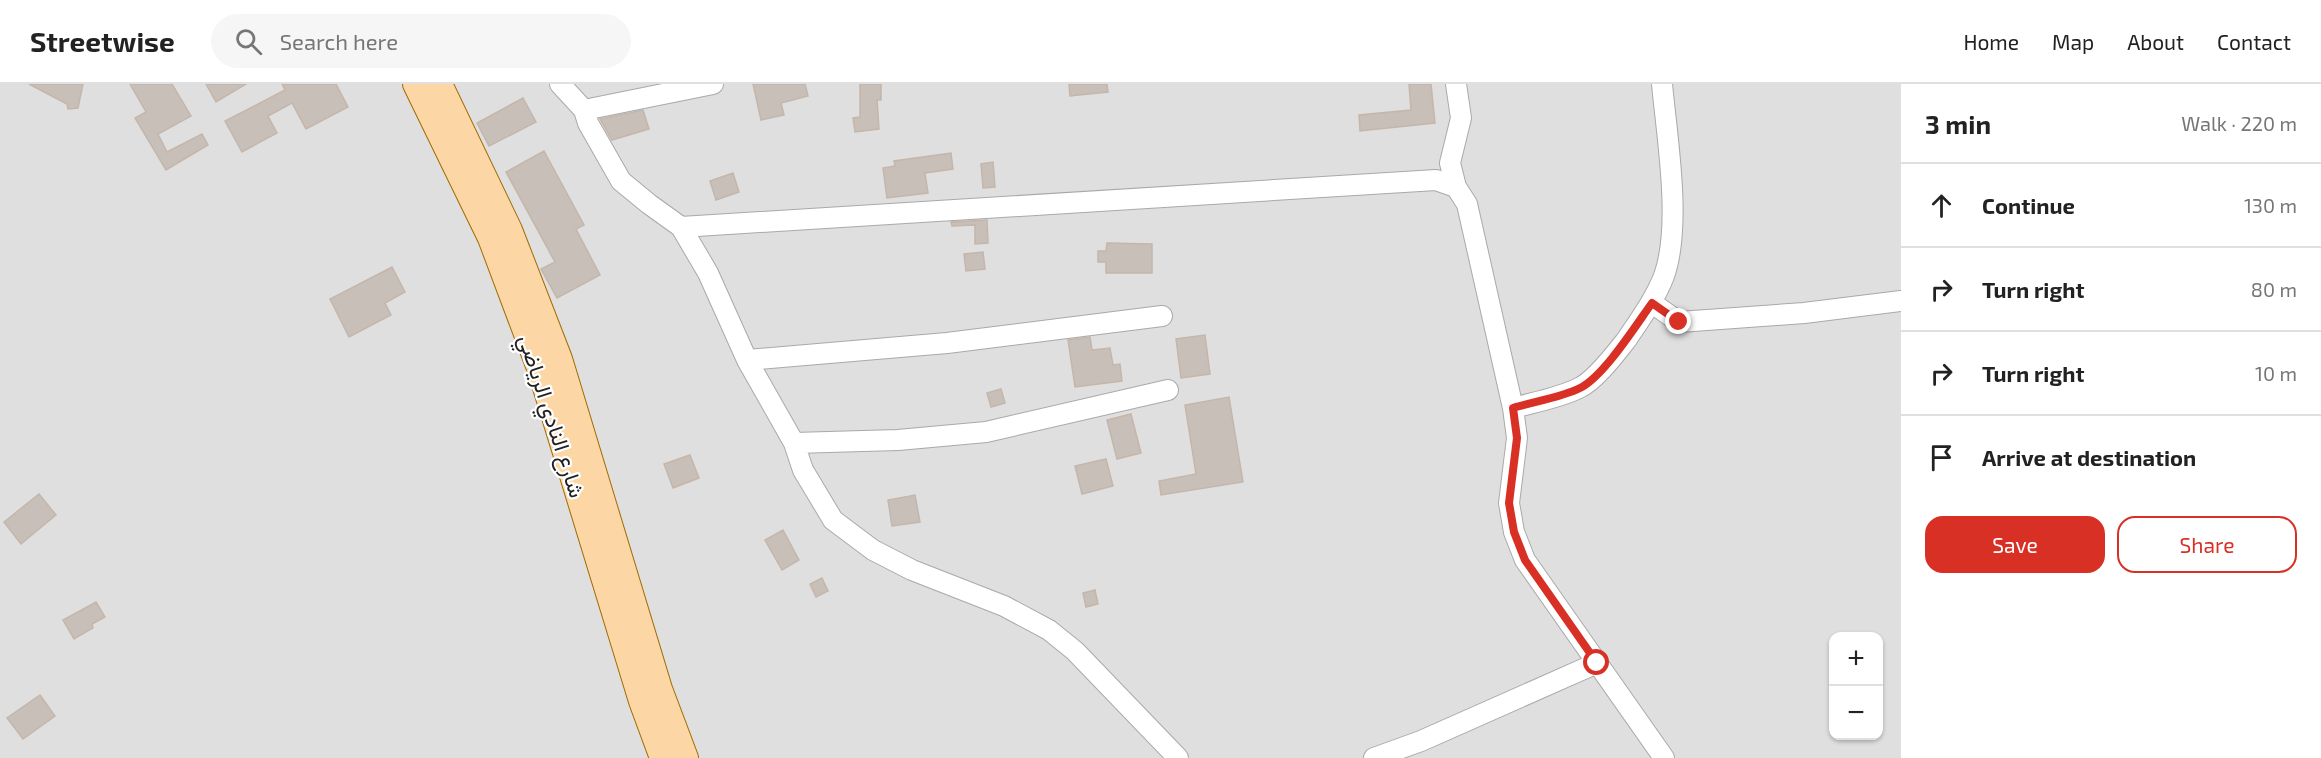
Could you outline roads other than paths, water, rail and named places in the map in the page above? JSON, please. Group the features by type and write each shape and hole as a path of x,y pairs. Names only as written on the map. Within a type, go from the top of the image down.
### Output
{"main road":[{"name":"شارع النادي الرياضي","path":"415,84 500,234"},
{"name":"شارع النادي الرياضي","path":"440,84 500,234 560,359 562,405 641,701 662,758"},
{"name":"شارع النادي الرياضي","path":"562,405 686,758"}],"street":[{"path":"560,84 584,111 588,123 621,181 681,227 708,273 747,360 794,443 803,471 832,520 873,550 912,570 1004,606 1049,630 1075,651 1178,758"},
{"path":"584,111 712,84"},
{"path":"1456,84 1461,118 1450,164 1456,187 1467,204 1513,408 1517,438 1509,503 1514,532 1525,560 1664,758"},
{"path":"1513,408 1581,388 1615,353 1652,303 1665,274 1671,244 1672,185 1662,84"},
{"path":"681,227 1436,180 1456,187"},
{"path":"1652,303 1679,322 1804,313 1901,301"},
{"path":"747,360 947,343 1162,316"},
{"path":"794,443 898,440 986,432 1168,390"},
{"path":"1374,758 1421,741 1597,663"}]}
